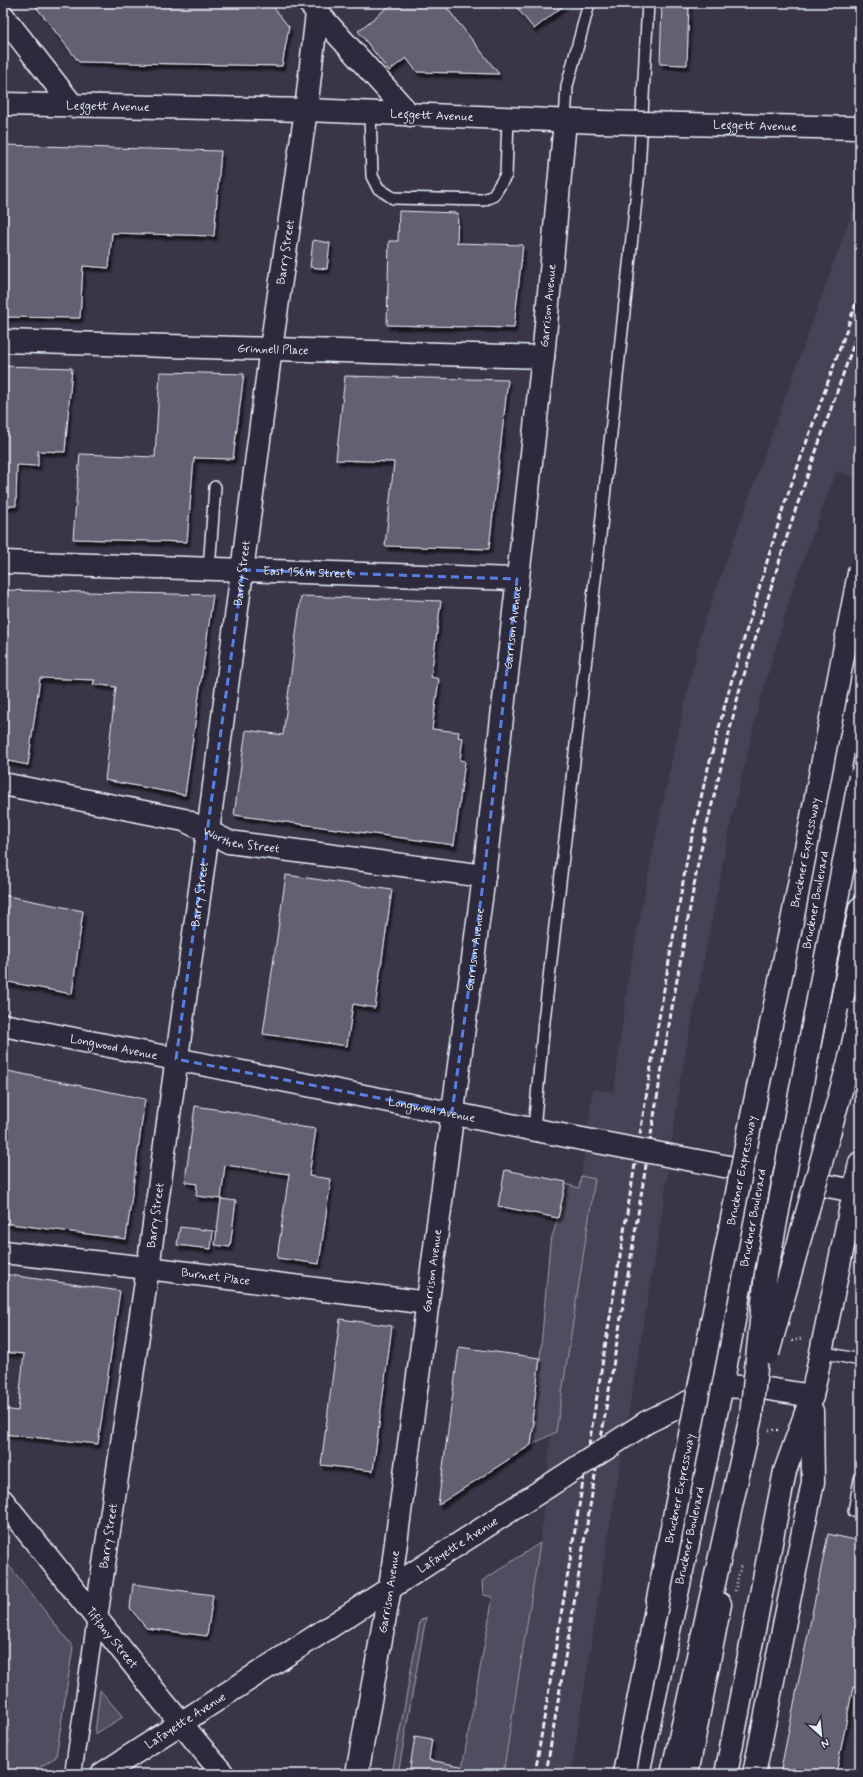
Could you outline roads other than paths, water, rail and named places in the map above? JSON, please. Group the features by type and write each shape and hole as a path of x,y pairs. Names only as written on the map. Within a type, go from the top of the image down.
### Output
{"main road":[{"name":"Barry Street","path":"96,1618 148,1268 243,570 270,348 306,110 313,8"},
{"name":"Barry Street","path":"313,8 410,115"},
{"path":"3,16 73,106"},
{"name":"Leggett Avenue","path":"3,104 306,110 565,121 860,128"},
{"name":"Garrison Avenue","path":"356,1774 390,1588 484,876 543,357 565,121"},
{"name":"Grinnell Place","path":"3,341 543,357"},
{"name":"East 156th Street","path":"3,562 517,579"},
{"name":"Bruckner Expressway","path":"624,1774 860,568"},
{"name":"Bruckner Boulevard","path":"638,1774 722,1386 761,1173 783,1074 860,660"},
{"path":"760,1420 766,1274 860,777"},
{"name":"Worthen Street","path":"3,784 184,820 230,842 484,876"},
{"path":"687,1774 762,1388 800,1180 827,1077 860,908"},
{"path":"672,1774 850,1058 860,1012"},
{"name":"Longwood Avenue","path":"3,1025 857,1191"},
{"path":"754,1774 813,1482 812,1396 814,1345 857,1191 860,1162"},
{"name":"Burnet Place","path":"3,1252 148,1268 428,1304"},
{"name":"Lafayette Avenue","path":"102,1774 647,1422 722,1386 762,1388 812,1396"},
{"path":"726,1774 785,1472 812,1396"},
{"name":"Tiffany Street","path":"3,1501 222,1774"}],"street":[{"name":"Barry Street","path":"73,1774 96,1618"}],"lane":[{"path":"534,1129 544,1022 598,554 639,172 648,3"},
{"path":"565,121 567,86 588,7"},
{"path":"370,113 372,176 378,188 393,198 483,200 494,196 506,175 508,119"},
{"path":"209,569 215,487"},
{"path":"814,1345 860,1360"},
{"path":"857,1511 860,1479"}],"railway":[{"path":"535,1774 660,1012 688,854 707,772 730,686 783,508 860,292"},
{"path":"546,1774 671,1013 699,858 740,688 794,514 860,326"}]}
